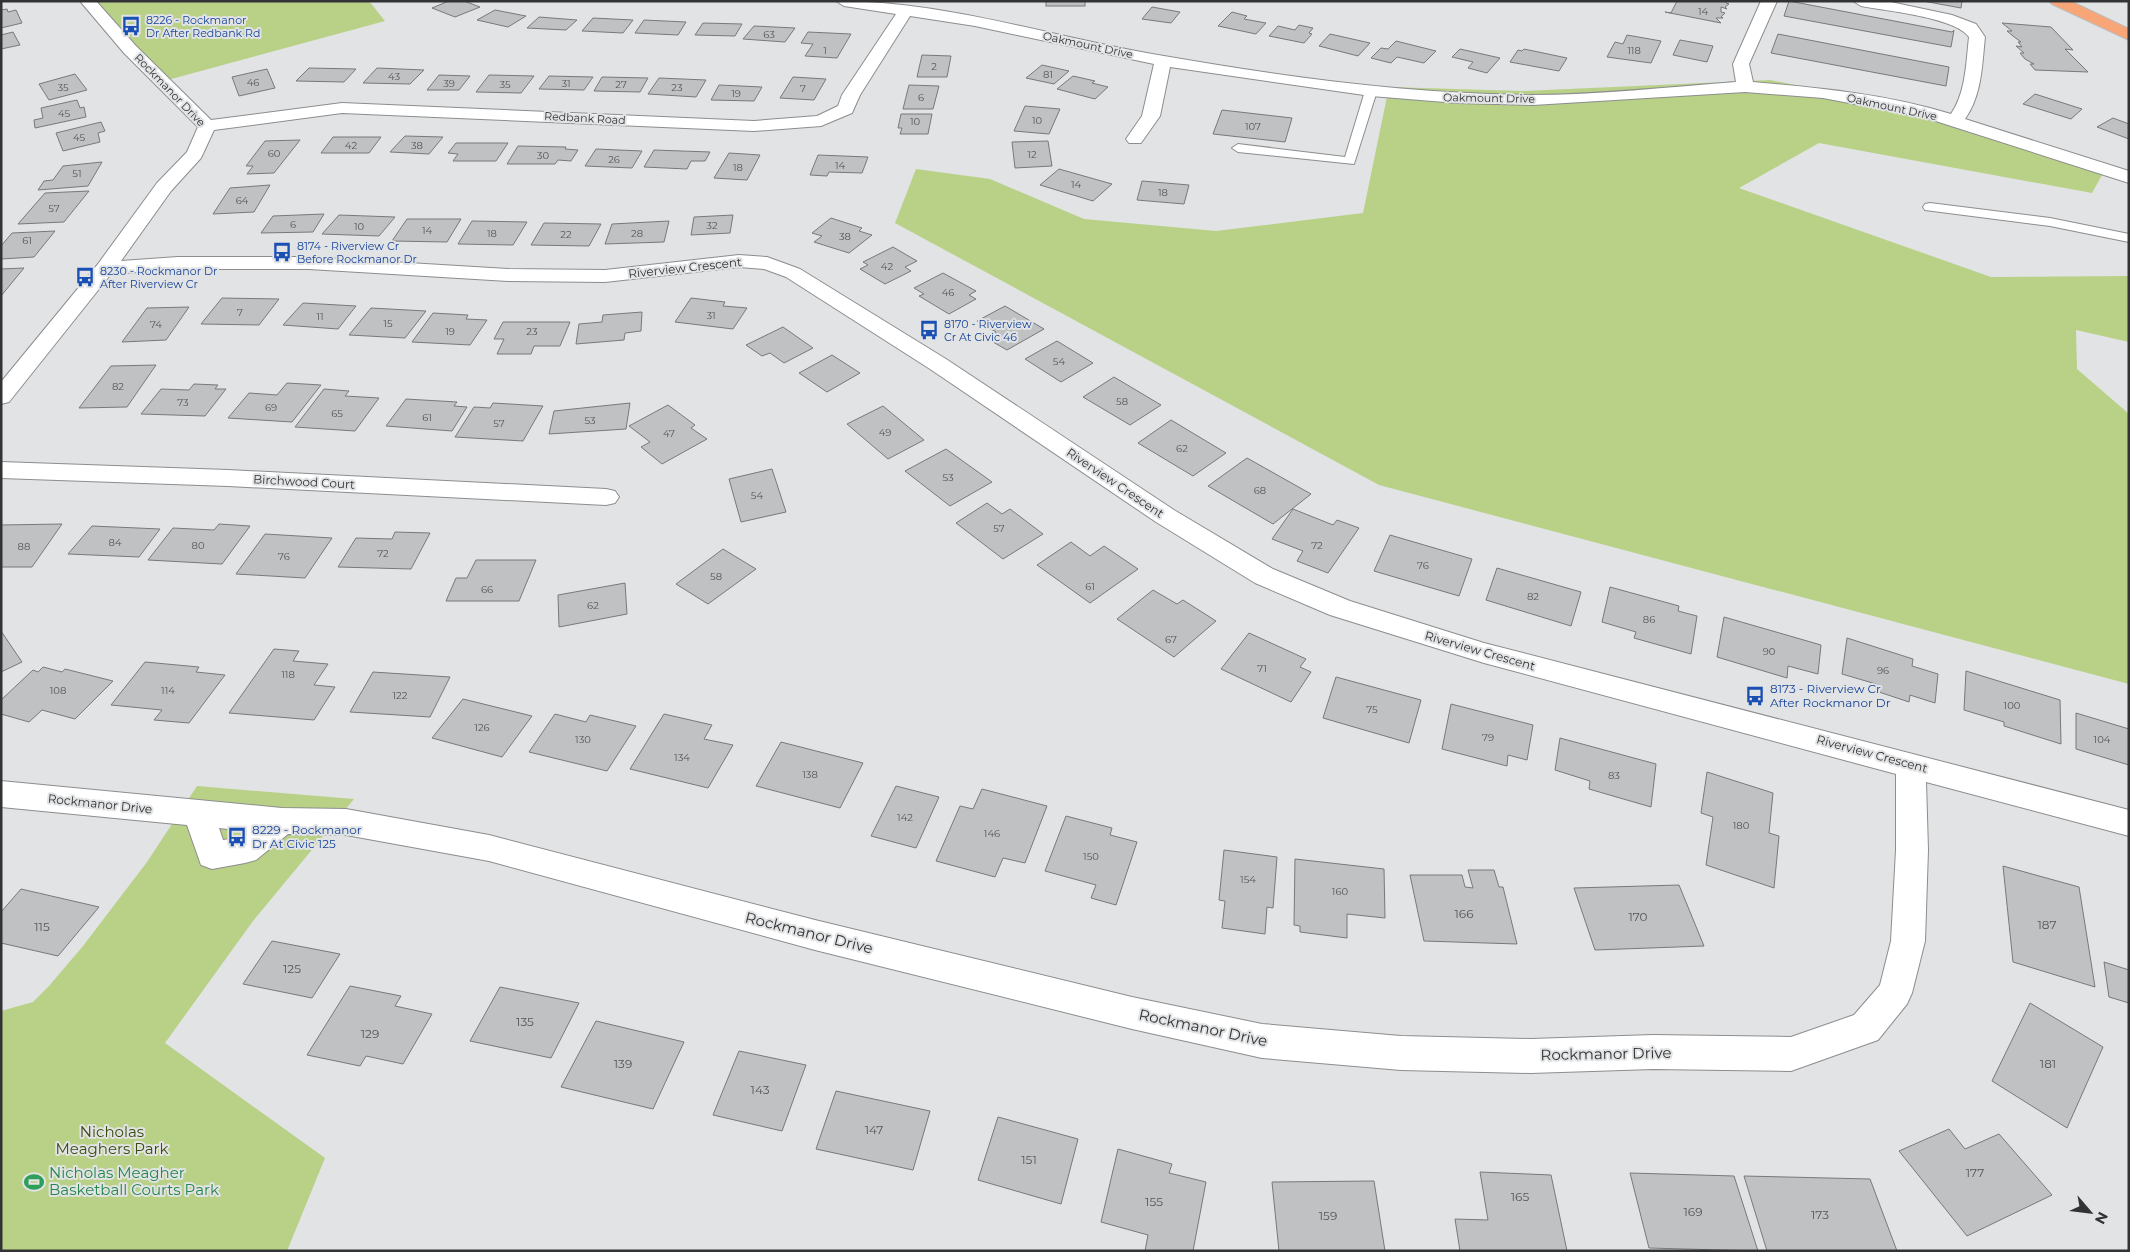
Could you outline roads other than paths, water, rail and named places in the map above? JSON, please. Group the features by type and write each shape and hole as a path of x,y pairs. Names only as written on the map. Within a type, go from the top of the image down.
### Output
{"highway":[{"path":"2057,1 2129,35"}],"street":[{"name":"Rockmanor Drive","path":"1,397 105,268 164,187 194,154 207,126 164,81 110,31 88,1"},
{"name":"Oakmount Drive","path":"844,1 975,21 1163,61 1371,91 1457,98 1533,100 1745,87 1824,93 1926,112 2129,178"},
{"path":"1745,87 1741,64 1769,1"},
{"path":"1861,1 1946,18 1970,27 1977,38 1969,95 1966,107 1955,121"},
{"name":"Redbank Road","path":"207,126 342,108 754,126 821,121 846,109 851,95 905,11"},
{"path":"1135,139 1151,116 1163,61"},
{"name":"Riverview Crescent","path":"105,268 178,263 309,263 508,275 605,276 739,261 767,263 794,273 877,325 1165,516 1264,576 1340,608 1484,653 2129,822"},
{"name":"Birchwood Court","path":"1,470 228,478 606,497"},
{"name":"Rockmanor Drive","path":"1,794 282,821 346,822 489,848 824,937 1132,1014 1262,1041 1402,1053 1531,1056 1653,1052 1790,1054 1866,1028 1895,993 1908,941 1912,850 1911,764"}],"lane":[{"path":"1238,148 1350,161 1371,91"},
{"path":"1930,207 2050,222 2129,238"}],"place":[{"name":"8226 - Rockmanor Dr After Redbank Rd","path":"131,26"},
{"name":"8174 - Riverview Cr Before Rockmanor Dr","path":"282,252"},
{"name":"8230 - Rockmanor Dr After Riverview Cr","path":"85,277"},
{"name":"8170 - Riverview Cr At Civic 46","path":"929,330"},
{"name":"8173 - Riverview Cr After Rockmanor Dr","path":"1755,696"},
{"name":"8229 - Rockmanor Dr At Civic 125","path":"237,837"},
{"name":"Nicholas Meagher Basketball Courts Park","path":"34,1182"}],"park label":[{"name":"Nicholas Meaghers Park","path":"112,1140"}]}
